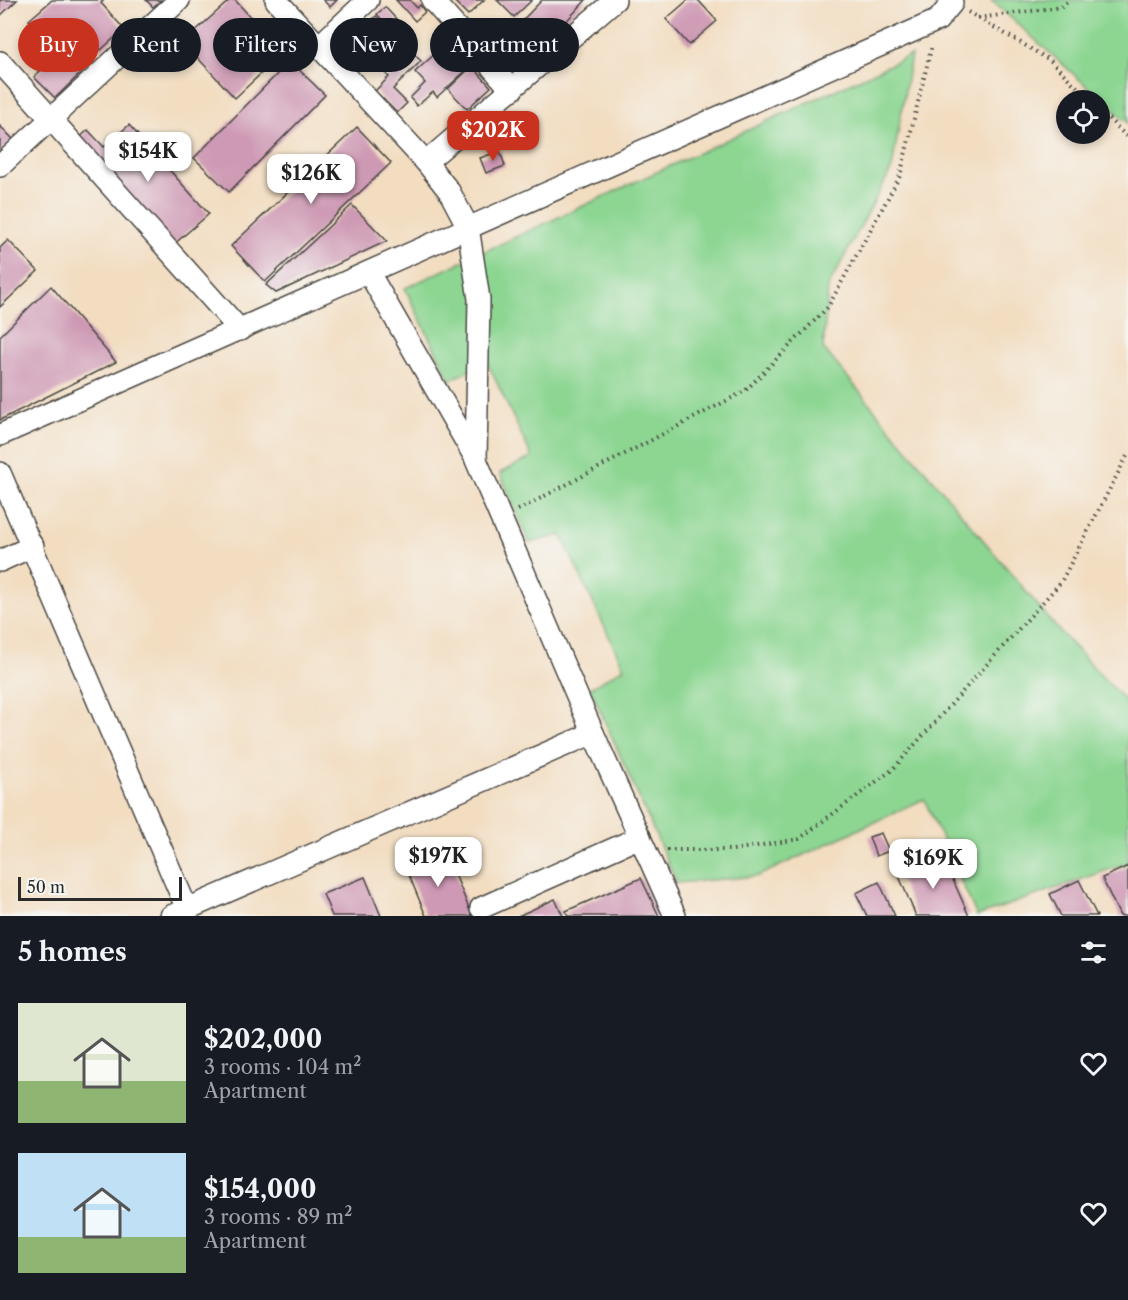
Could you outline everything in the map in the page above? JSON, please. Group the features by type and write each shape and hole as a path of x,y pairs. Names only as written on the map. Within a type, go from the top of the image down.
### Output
{"street":[{"path":"0,166 179,0"},
{"path":"276,0 426,162 449,191 468,227 479,299 476,460"},
{"path":"319,46 368,0"},
{"path":"432,0 512,90"},
{"path":"426,162 615,0"},
{"path":"0,435 938,20 951,1"},
{"path":"0,62 240,330"},
{"path":"369,273 476,460 593,734 675,916"},
{"path":"0,473 33,546 179,913 593,734"},
{"path":"0,561 33,546"},
{"path":"481,908 643,844"}],"path":[{"path":"977,18 1061,6 1070,0"},
{"path":"951,1 1050,60 1080,90"},
{"path":"502,519 745,391 828,307 900,176 938,20"},
{"path":"1110,120 1128,138"},
{"path":"643,844 734,850 799,839 892,770 1061,582 1128,454"}],"green space":[{"path":"991,0 1128,0 1128,123 1110,107 1110,90 1091,90"},
{"path":"911,55 892,168 828,287 823,348 1060,632 1128,704 1128,863 977,916 924,799 758,876 677,883 590,688 624,668 561,535 529,543 500,473 532,457 487,362 450,380 405,288"}],"building":[{"path":"0,0 17,0 0,16"},
{"path":"52,0 104,0 101,3 114,18 111,18 111,41 101,50 99,48 99,18 31,18"},
{"path":"146,0 161,0 153,7"},
{"path":"230,0 235,0 251,18 213,18 213,72 263,72 235,98 201,61 201,26"},
{"path":"323,0 337,0 330,7"},
{"path":"396,0 410,0 417,8 420,5 425,12 418,18 412,18"},
{"path":"453,0 484,0 468,15"},
{"path":"497,0 532,0 514,17"},
{"path":"542,0 586,0 569,18 525,18"},
{"path":"688,0 698,0 717,21 689,45 666,19"},
{"path":"385,7 395,18 380,18 377,14"},
{"path":"430,58 430,72 464,72 437,97 433,92 417,106 410,98 425,83 415,72 418,72 418,69"},
{"path":"39,72 82,72 55,98 34,77"},
{"path":"279,72 301,72 325,95 229,192 194,158"},
{"path":"384,72 410,72 393,89 407,103 397,113 375,91 389,77"},
{"path":"466,72 477,72 491,87 467,109 448,89"},
{"path":"129,125 209,214 173,245 78,139 88,130 104,147"},
{"path":"0,126 13,139 0,153"},
{"path":"357,127 391,163 265,282 231,246"},
{"path":"500,151 505,166 486,173 480,158"},
{"path":"352,205 387,241 276,293 266,285"},
{"path":"8,240 38,271 0,307 0,248"},
{"path":"51,286 116,362 0,420 0,336"},
{"path":"881,833 889,851 876,856 869,837"},
{"path":"446,852 472,916 426,916 406,868"},
{"path":"942,855 969,916 916,916 898,874"},
{"path":"1128,866 1128,916 1120,916 1102,878"},
{"path":"365,877 381,916 332,916 323,894"},
{"path":"641,878 659,916 568,916 566,911"},
{"path":"1079,880 1097,916 1061,916 1050,894"},
{"path":"879,882 895,916 867,916 856,893"},
{"path":"555,899 563,916 518,916"}]}
